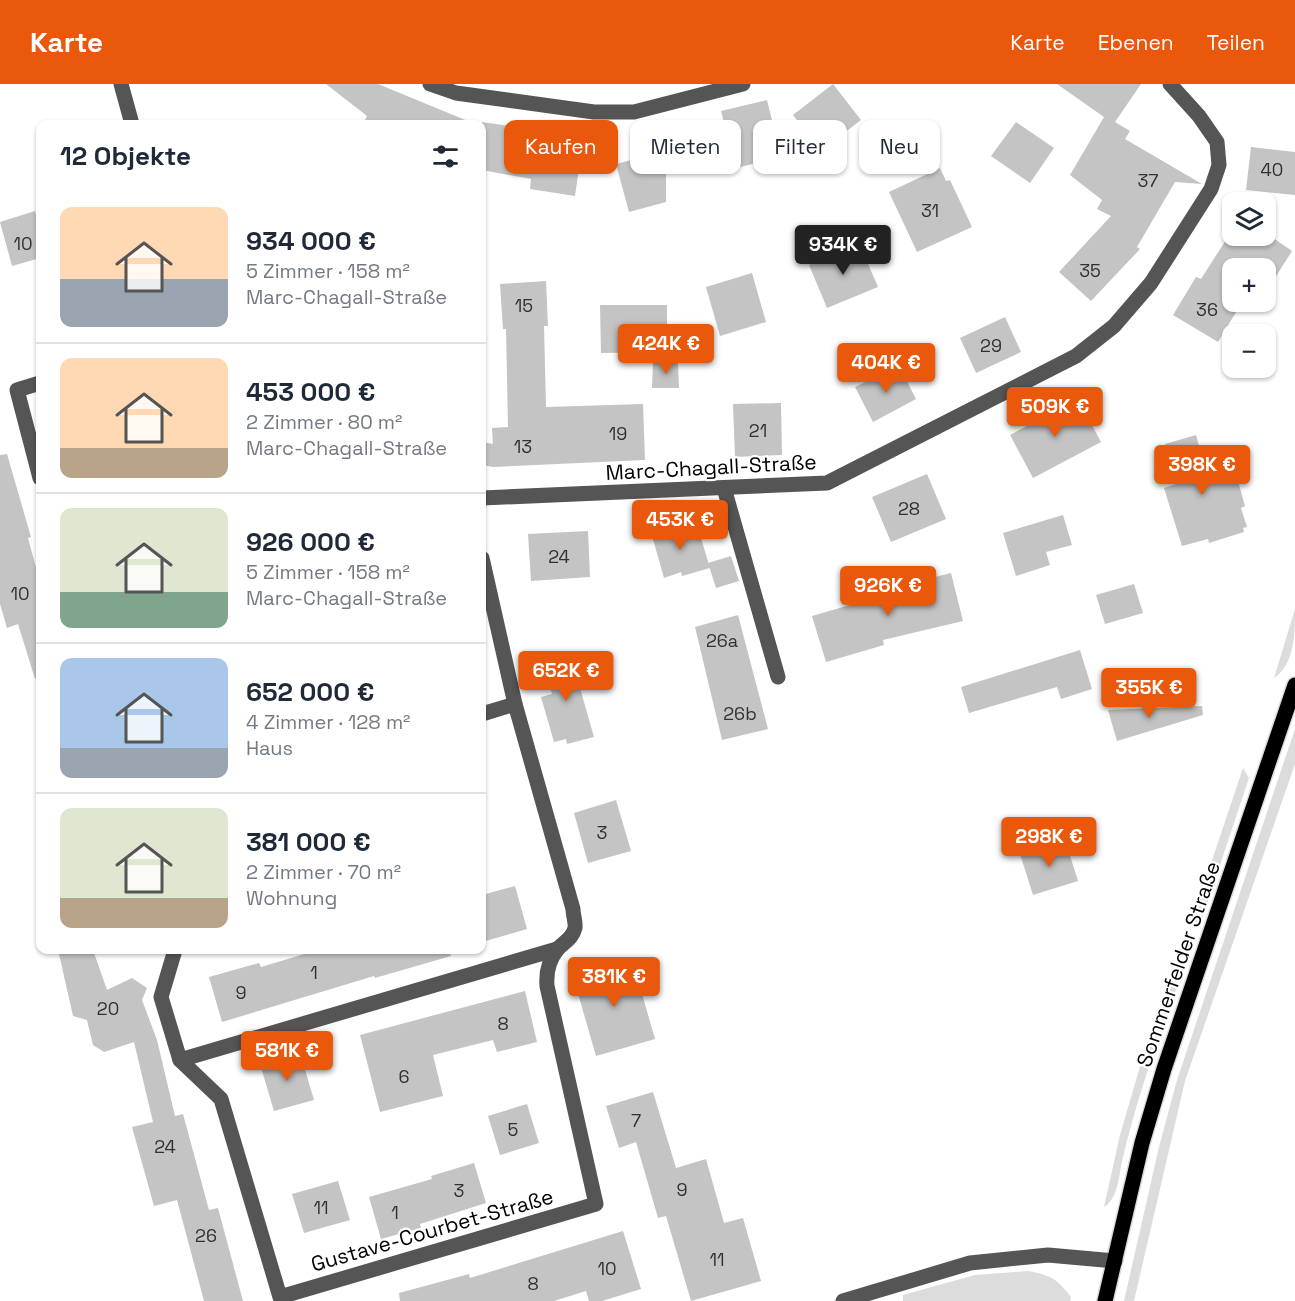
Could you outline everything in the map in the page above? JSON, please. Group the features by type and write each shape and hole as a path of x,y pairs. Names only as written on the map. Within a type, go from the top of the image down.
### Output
{"main road":[{"name":"Sommerfelder Straße","path":"1106,1301 1142,1143 1161,1080 1295,685"}],"street":[{"path":"121,84 131,120"},
{"path":"430,84 456,93 594,112 634,112 743,84"},
{"name":"Marc-Chagall-Straße","path":"486,498 827,483 1076,356 1114,326 1157,274 1211,189 1219,165 1217,142 1199,116 1170,84"},
{"path":"36,384 17,390 36,463"},
{"path":"724,488 778,677"},
{"path":"174,954 161,997 180,1060 557,949 569,941 575,928 573,909 515,704 486,576"},
{"path":"486,713 515,704"},
{"name":"Gustave-Courbet-Straße","path":"180,1060 221,1099 280,1297 596,1204 547,986 546,972 557,949"},
{"path":"843,1301 970,1263 1048,1255 1115,1261"}],"shaded area":[{"path":"1295,609 1294,637 1290,656 1281,672 1274,678"},
{"path":"1295,729 1295,764 1185,1081 1134,1301 1124,1301 1159,1147 1177,1080"},
{"path":"1243,768 1249,778 1201,922 1194,927 1190,926"},
{"path":"1176,964 1182,973 1142,1087 1116,1191 1104,1207 1120,1135 1141,1063"},
{"path":"1028,1271 1053,1279 1071,1297 1070,1301 903,1301 903,1295 975,1275"}],"building":[{"path":"326,84 378,84 465,120 365,120 367,116"},
{"path":"833,84 861,120 847,131 847,120 797,120 793,115"},
{"path":"1057,84 1141,84 1115,122 1130,131 1125,139 1202,184 1175,182 1137,247 1140,249 1091,301 1059,272 1111,216 1097,209 1102,200 1070,175 1104,117"},
{"path":"767,100 772,120 753,120 753,164 741,167 741,120 723,120 721,111"},
{"path":"1016,122 1054,148 1030,183 991,156"},
{"path":"486,123 504,125 504,174 578,174 575,196 530,189 531,179 486,171"},
{"path":"1251,147 1295,152 1295,195 1246,190"},
{"path":"630,160 630,174 666,174 666,202 629,212 618,163"},
{"path":"940,168 946,181 950,180 972,227 917,252 889,192 927,174 940,174"},
{"path":"35,211 36,259 12,266 0,222"},
{"path":"1276,240 1292,251 1276,276 1276,258 1222,258 1222,312 1236,312 1229,324 1222,324 1222,335 1218,342 1173,315 1196,277 1201,279 1222,246 1276,246"},
{"path":"859,243 878,287 827,308 809,265"},
{"path":"752,273 766,322 720,336 706,287"},
{"path":"546,281 548,326 544,326 546,407 643,404 645,460 486,466 486,443 493,444 492,428 508,427 506,329 503,329 500,284"},
{"path":"600,305 667,305 667,352 601,353"},
{"path":"1005,317 1021,352 976,373 960,338"},
{"path":"653,362 678,362 679,388 652,388"},
{"path":"899,366 916,399 873,422 855,387"},
{"path":"1078,399 1101,442 1033,478 1010,435"},
{"path":"781,403 782,455 735,457 733,404"},
{"path":"1196,435 1206,471 1228,465 1233,482 1238,481 1245,506 1241,508 1247,527 1243,528 1244,532 1209,543 1208,539 1182,546 1164,488 1176,484 1165,444"},
{"path":"7,454 31,537 28,538 36,567 35,679 18,624 7,628 0,604 0,455"},
{"path":"927,474 946,519 891,542 872,497"},
{"path":"1063,515 1072,545 1046,552 1050,565 1016,576 1003,533"},
{"path":"679,524 681,530 697,525 710,568 682,576 681,572 664,578 651,532"},
{"path":"588,531 590,577 531,581 528,534"},
{"path":"731,556 739,581 716,588 708,563"},
{"path":"951,573 963,621 883,640 884,645 826,662 812,616 912,587 911,583"},
{"path":"1134,584 1143,613 1105,624 1096,595"},
{"path":"738,615 768,729 722,740 695,627"},
{"path":"1080,650 1092,689 1061,699 1057,687 969,713 961,687"},
{"path":"570,653 594,737 567,744 566,739 554,742 541,697 552,694 543,660"},
{"path":"1202,706 1203,715 1117,741 1108,710"},
{"path":"616,800 631,851 588,863 574,813"},
{"path":"1065,840 1078,881 1033,895 1020,854"},
{"path":"515,886 527,929 486,941 486,894"},
{"path":"59,954 94,954 107,990 132,978 147,988 142,1000 157,1040 175,1116 183,1114 209,1210 218,1208 243,1301 204,1301 177,1200 154,1206 132,1127 153,1122 134,1042 104,1052 93,1045 87,1020 73,1016"},
{"path":"305,954 451,954 451,956 375,978 374,976 222,1022 209,977 259,963 261,967"},
{"path":"632,959 655,1039 596,1056 573,976"},
{"path":"525,991 537,1042 497,1052 493,1040 433,1055 443,1096 380,1112 360,1035"},
{"path":"300,1053 314,1100 274,1111 260,1064"},
{"path":"653,1092 676,1168 706,1159 724,1223 743,1218 761,1281 691,1301 666,1216 658,1218 636,1142 619,1148 606,1106"},
{"path":"527,1104 539,1143 500,1155 488,1116"},
{"path":"474,1163 486,1203 420,1224 421,1228 381,1239 369,1197 432,1179 431,1176"},
{"path":"338,1181 350,1220 304,1233 292,1194"},
{"path":"623,1231 641,1289 602,1301 589,1301 586,1291 554,1301 400,1301 399,1293 469,1274 470,1278"}]}
